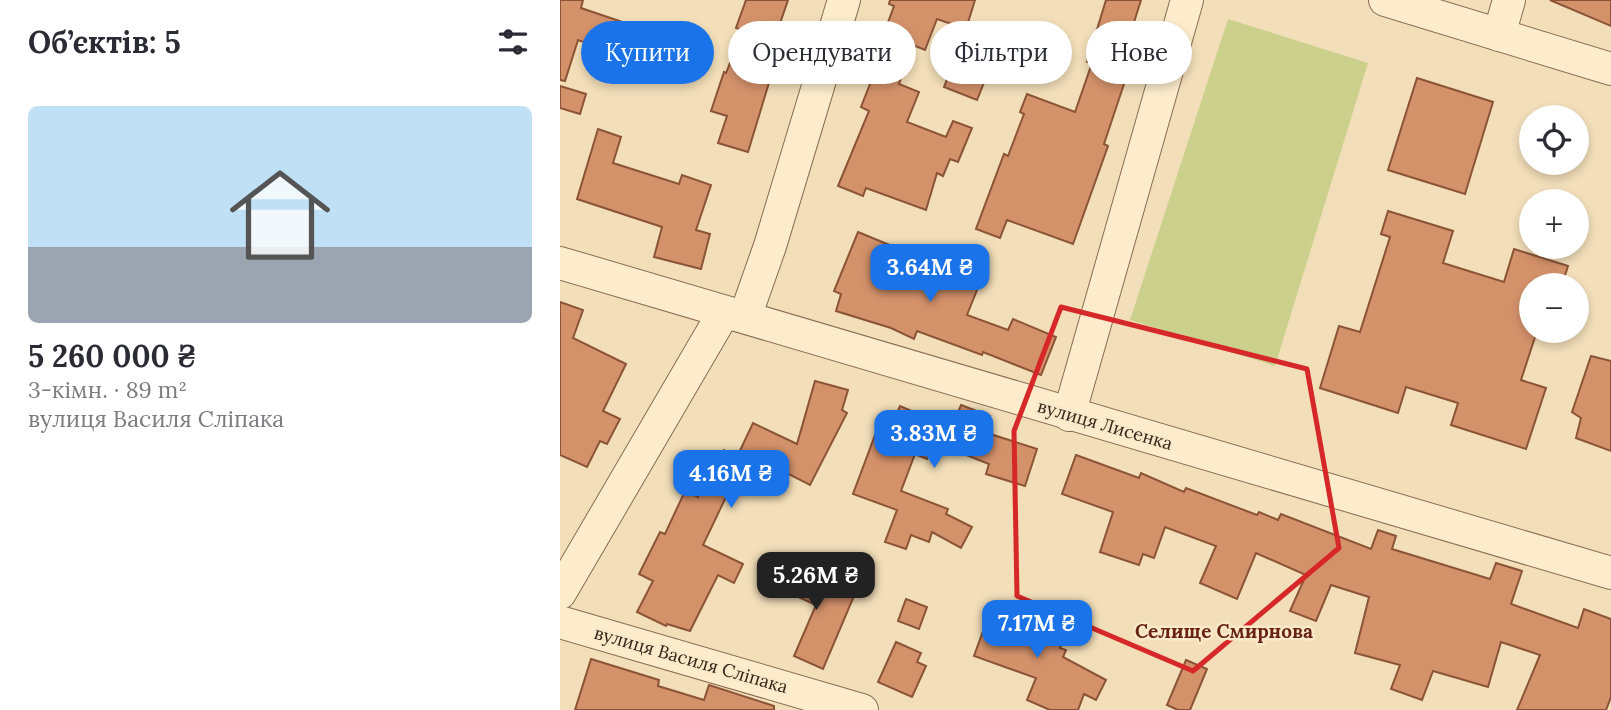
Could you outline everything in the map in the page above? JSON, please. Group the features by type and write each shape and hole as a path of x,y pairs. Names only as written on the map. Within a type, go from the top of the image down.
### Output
{"street":[{"path":"560,593 735,314 770,246 844,0"},
{"path":"1069,415 1187,0"},
{"path":"1385,0 1611,69"},
{"path":"1499,35 1510,0"},
{"name":"вулиця Лисенка","path":"560,263 1611,573"},
{"name":"вулиця Василя Сліпака","path":"560,622 862,710"}],"highlighted area":[{"path":"1061,307 1307,369 1339,548 1193,671 1017,596 1014,431"}],"green space":[{"path":"1228,19 1368,63 1275,366 1130,320"}],"building":[{"path":"560,0 583,0 581,8 619,21 581,21 581,41 578,40 565,81 560,80"},
{"path":"746,0 788,0 781,21 738,21"},
{"path":"890,0 975,0 968,21 930,21 930,37 925,50 916,46 916,21 888,21 894,6 889,4"},
{"path":"1106,0 1141,0 1134,21 1100,21"},
{"path":"1550,0 1611,0 1611,26"},
{"path":"728,68 728,84 769,84 748,152 718,143 727,116 711,111 724,72 726,73"},
{"path":"1417,78 1493,102 1465,194 1388,170"},
{"path":"1086,80 1086,84 1124,84 1104,144 1108,146 1073,244 1007,220 1000,238 976,229 1004,154 1008,156 1024,114 1020,112 1027,94 1075,112"},
{"path":"870,84 899,84 919,92 907,122 946,137 953,121 972,128 958,162 950,159 943,176 937,173 926,210 866,188 863,196 838,186 869,111 861,107"},
{"path":"945,84 983,84 977,100 944,87"},
{"path":"560,86 586,94 580,114 560,108"},
{"path":"598,129 621,137 613,163 679,184 682,175 711,185 696,230 710,234 701,269 654,257 662,227 577,199"},
{"path":"1388,211 1453,231 1443,263 1504,282 1514,249 1519,251 1519,259 1546,259 1568,266 1566,273 1519,273 1519,343 1533,343 1521,380 1546,388 1526,449 1451,425 1458,403 1406,387 1398,413 1320,388 1339,326 1360,332 1390,237 1381,234"},
{"path":"858,232 965,271 962,278 979,285 967,315 1008,330 1013,319 1056,337 1041,375 983,352 982,355 917,331 914,339 891,328 836,311 841,294 834,291"},
{"path":"560,302 583,310 573,338 626,364 603,411 620,419 607,444 600,441 587,467 560,455"},
{"path":"1591,356 1611,361 1611,451 1576,438 1581,418 1572,412"},
{"path":"815,381 848,390 842,410 847,413 810,485 783,471 773,492 737,474 703,545 743,564 734,583 718,575 690,631 667,624 666,626 637,612 653,581 639,574 660,532 665,534 685,491 698,497 724,450 737,457 753,423 797,444"},
{"path":"961,405 990,416 984,432 1037,449 1025,486 986,474 989,464 934,442 927,459 915,454 901,491 948,509 946,514 972,527 961,548 932,532 929,542 911,535 906,549 885,542 897,510 853,494 878,427 889,432 900,406 952,428"},
{"path":"1076,455 1139,478 1141,473 1184,492 1186,488 1257,515 1259,512 1278,520 1281,514 1371,549 1378,530 1396,536 1392,549 1490,579 1496,563 1522,571 1511,604 1578,628 1584,609 1611,619 1611,697 1606,710 1517,710 1540,655 1501,642 1488,687 1433,671 1422,700 1391,689 1400,665 1355,653 1369,597 1331,585 1316,621 1290,611 1306,575 1256,553 1237,599 1200,583 1216,546 1165,527 1154,558 1143,554 1139,565 1100,552 1113,512 1062,494"},
{"path":"783,562 854,596 823,669 794,656 816,605 772,585"},
{"path":"906,599 927,607 919,629 898,621"},
{"path":"993,604 1038,621 1036,626 1064,639 1060,648 1066,650 1063,657 1106,680 1096,700 1084,694 1078,710 1050,710 1027,700 1036,678 974,656"},
{"path":"896,642 921,653 917,662 926,666 912,697 878,682"},
{"path":"591,659 659,680 658,686 704,700 709,685 774,706 774,710 575,710"},
{"path":"1186,660 1207,669 1190,710 1178,710 1167,705"}],"district":[{"name":"Селище Смирнова","path":"1224,631"}]}
